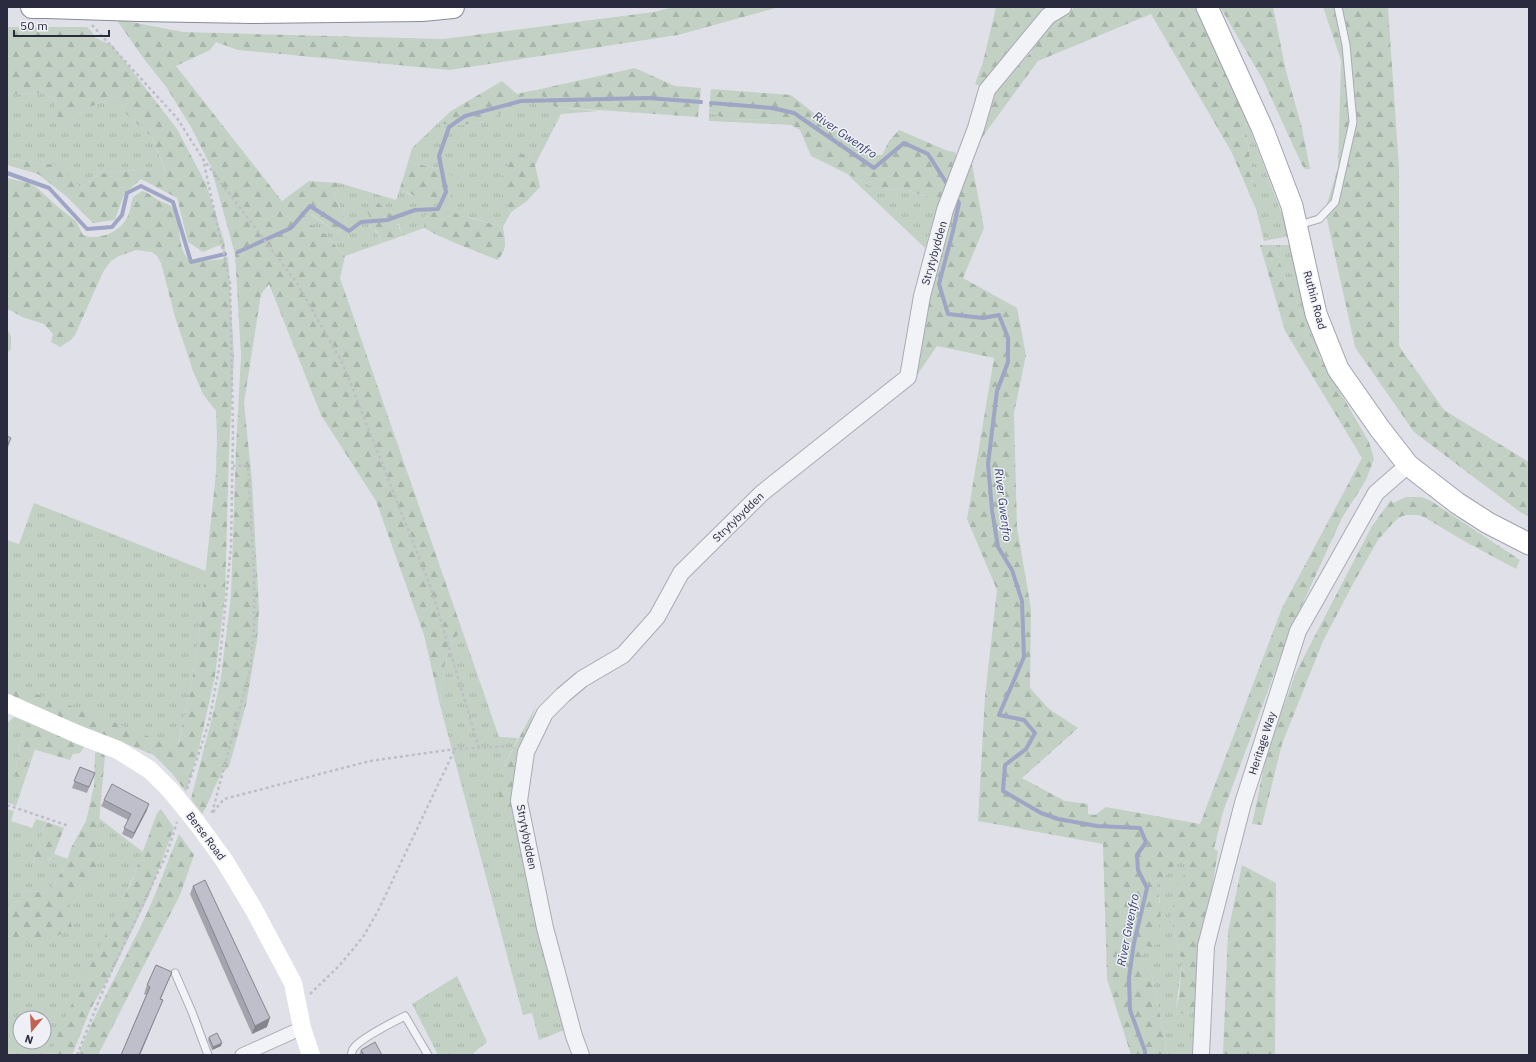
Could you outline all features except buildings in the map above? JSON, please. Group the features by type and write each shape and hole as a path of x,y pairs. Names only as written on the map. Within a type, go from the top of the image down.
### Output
{"highway":[{"path":"32,7 252,12 422,10 454,7"}],"main road":[{"name":"Ruthin Road","path":"1207,7 1263,130 1292,206 1316,314 1338,369 1380,429 1408,465 1457,503 1488,523 1529,544"},
{"name":"Berse Road","path":"7,703 79,735 118,750 150,770 178,793 224,860 254,908 293,983 302,1028 311,1055"}],"street":[{"name":"Strytybydden","path":"581,1055 574,1036 545,928 519,801 526,752 546,713 562,695 582,679 624,655 657,617 681,573 762,493 908,377 922,296 945,210 976,128 987,90 1048,16 1063,7"},
{"name":"Heritage Way","path":"1201,1055 1206,946 1243,803 1298,631 1376,493 1408,465"},
{"path":"242,1055 302,1028"}],"lane":[{"path":"1297,226 1319,219 1335,202 1353,122 1346,45 1338,7"},
{"path":"175,973 192,1012 208,1055"},
{"path":"351,1055 353,1048 362,1041 405,1016 428,1055"}],"path":[{"path":"91,24 177,118 203,159 297,283 343,364 431,588 479,748"},
{"path":"178,793 209,722 220,668 231,547 233,426 230,283 203,159"},
{"path":"212,813 250,670 254,628 254,572 248,465 233,466"},
{"path":"199,825 224,799 370,761 454,749 510,746 526,752"},
{"path":"299,1010 313,990 339,966 363,937 378,911 454,749"},
{"path":"7,805 69,826"},
{"path":"77,1055 106,983 166,853 178,817"}],"green space":[{"path":"673,7 779,7 678,35 450,70 238,50 216,42 210,50 176,66 282,201 309,181 339,183 335,194 346,223 338,234 312,214 303,219 325,234 345,256 340,278 462,630 456,637 447,655 440,705 424,635 376,501 321,415 269,284 261,294 244,403 252,481 259,609 257,641 246,705 229,767 221,775 202,814 191,799 221,677 231,595 241,356 235,254 211,167 191,127 167,88 144,59 116,19 183,32 443,39 654,12"},
{"path":"996,7 1050,7 983,87 975,84 983,62"},
{"path":"1076,7 1195,7 1244,113 1256,209 1231,151 1151,14 1038,61 970,154 984,228 963,278 1017,308 1026,355 1014,413 1017,527 1031,609 1030,688 1049,709 1078,728 1022,778 1065,801 1088,804 1088,814 1095,815 1106,807 1200,824 1282,608 1362,458 1285,331 1260,245 1275,245 1286,284 1297,301 1307,335 1369,442 1374,459 1366,480 1342,518 1290,631 1223,812 1214,849 1218,851 1203,946 1200,1008 1184,1014 1178,1012 1176,1008 1179,996 1182,963 1171,918 1176,889 1189,867 1185,861 1178,861 1167,874 1156,881 1161,916 1155,936 1158,944 1151,947 1146,946 1141,958 1152,976 1168,1055 1131,1055 1107,979 1103,844 978,821 985,696 997,590 967,519 994,358 937,346 917,375 916,365 939,242 950,228 952,208 931,197 904,190 878,189 811,156 800,130 782,120 726,119 709,112 711,89 791,95 867,155 882,155 889,141 899,130 948,151 955,152 958,162 993,93 1030,53 1053,20"},
{"path":"1220,7 1273,7 1286,71 1302,128 1310,169 1305,169 1302,165 1263,80"},
{"path":"1323,7 1388,7 1399,168 1399,346 1444,410 1529,462 1529,517 1520,512 1414,432 1355,347 1325,210 1338,168 1341,60"},
{"path":"7,27 87,27 96,38 113,46 177,129 206,184 224,241 226,257 228,257 234,356 229,450 225,595 215,676 199,748 186,792 171,772 154,755 20,701 7,693 7,684 97,715 152,738 178,744 190,693 198,642 216,473 217,438 216,411 203,394 193,371 175,317 161,263 157,256 152,252 136,250 119,256 111,261 103,272 75,335 71,340 60,347 51,342 53,334 44,324 22,317 10,310 7,311 7,178 29,183 36,187 76,221 83,235 88,237 106,235 117,229 127,219 133,197 142,191 148,193 172,207 176,213 183,249 191,262 224,259 223,250 220,245 203,252 188,242 177,198 141,179 124,194 115,220 93,223 66,196 38,174 7,165 7,156 10,159 57,165 81,188 98,174 147,169 166,171 151,136 127,115 117,97 89,107 66,122 55,115 55,100 45,93 7,94"},
{"path":"635,68 675,86 701,88 698,117 555,107 536,90"},
{"path":"502,81 517,94 525,92 517,101 502,112 485,121 476,123 457,125 437,124 451,111"},
{"path":"536,90 555,107 599,111 561,114 535,165 528,154 502,198 511,212 503,227 469,217 426,215 424,228 402,236 399,224 375,230 382,243 345,256 325,234 302,219 311,214 338,234 346,223 335,194 339,183 396,200 400,188 412,196 444,170 408,162 412,148 437,124 457,125 485,121 502,112 521,98 525,92"},
{"path":"45,93 55,100 66,122 89,107 117,97 127,115 151,136 166,172 147,169 98,174 81,188 56,165 10,159 7,156 7,94"},
{"path":"709,112 726,119 782,120 792,125 709,121"},
{"path":"1244,113 1290,236 1264,241 1256,209"},
{"path":"528,154 535,165 540,187 526,202 511,212 502,198 502,173 514,155"},
{"path":"408,162 444,170 452,176 453,193 446,202 417,197 400,188"},
{"path":"847,174 878,189 904,190 931,197 939,201 925,248"},
{"path":"377,202 393,217 402,236 382,243 367,211 367,207"},
{"path":"443,210 503,227 505,248 498,260 451,241 424,228 425,215"},
{"path":"1275,245 1291,245 1320,357 1307,335 1297,301 1286,284"},
{"path":"7,329 11,336 11,349 7,353"},
{"path":"1406,497 1422,497 1431,501 1520,560 1516,569 1464,541 1424,517 1418,515 1406,515 1400,517 1393,523 1378,540 1323,641 1282,744 1262,825 1252,824 1267,752 1296,672 1372,526 1391,500 1393,503"},
{"path":"34,503 206,571 198,642 190,693 171,772 154,755 7,693 7,540 19,544"},
{"path":"462,630 499,737 518,738 502,770 510,809 521,834 567,1029 539,1040 532,1013 523,1015 440,705 447,655 456,637"},
{"path":"536,706 524,741 512,814 510,809 498,804 502,770"},
{"path":"14,717 30,723 21,740 15,775 22,780 33,748 35,749 16,806 7,802 7,723"},
{"path":"30,723 85,746 80,753 73,754 70,760 33,749 22,780 15,775 21,740"},
{"path":"100,751 105,756 96,853 96,872 72,898 69,910 72,928 55,937 37,937 7,953 7,911 26,890 47,893 65,867 71,848 86,821 94,786 95,753"},
{"path":"7,809 14,811 11,821 32,828 36,819 46,822 33,862 49,861 54,854 68,859 65,867 47,893 26,890 7,911"},
{"path":"161,809 174,828 149,895 113,970 90,1010 72,1055 50,1055 62,1024 132,881 157,813"},
{"path":"96,816 143,852 110,929 61,1029 50,1055 7,1055 7,934 49,910"},
{"path":"46,822 64,828 54,854 45,865 33,861"},
{"path":"179,834 194,855 180,895 98,1055 78,1055 96,1015 136,937"},
{"path":"1178,861 1185,861 1190,867 1171,918 1182,963 1176,1008 1184,1014 1200,1008 1198,1055 1168,1055 1152,976 1141,958 1146,946 1155,936 1160,902 1156,881 1167,874"},
{"path":"1242,865 1276,883 1275,1055 1223,1055 1228,932"},
{"path":"457,976 487,1042 471,1055 438,1055 412,1004"}],"waterway":[{"name":"River Gwenfro","path":"238,252 291,228 310,206 349,231 361,222 387,220 415,210 438,209 446,192 439,156 449,127 465,116 521,101 648,98 701,102"},
{"name":"River Gwenfro","path":"711,103 772,108 794,113 874,168 904,143 928,154 949,187"},
{"name":"River Gwenfro","path":"7,173 49,188 87,229 112,227 122,215 127,193 141,186 173,202 191,262 225,254"},
{"name":"River Gwenfro","path":"955,196 959,203 939,284 948,314 983,318 999,315 1008,338 1008,362 997,391 988,464 992,510 998,547 1012,570 1022,601 1024,657 999,715 1024,720 1035,733 1026,749 1005,765 1003,791 1041,813 1058,819 1097,826 1140,828 1146,842 1137,855 1138,870 1147,888 1134,943 1129,977 1130,1010 1145,1051 1145,1055"}]}
